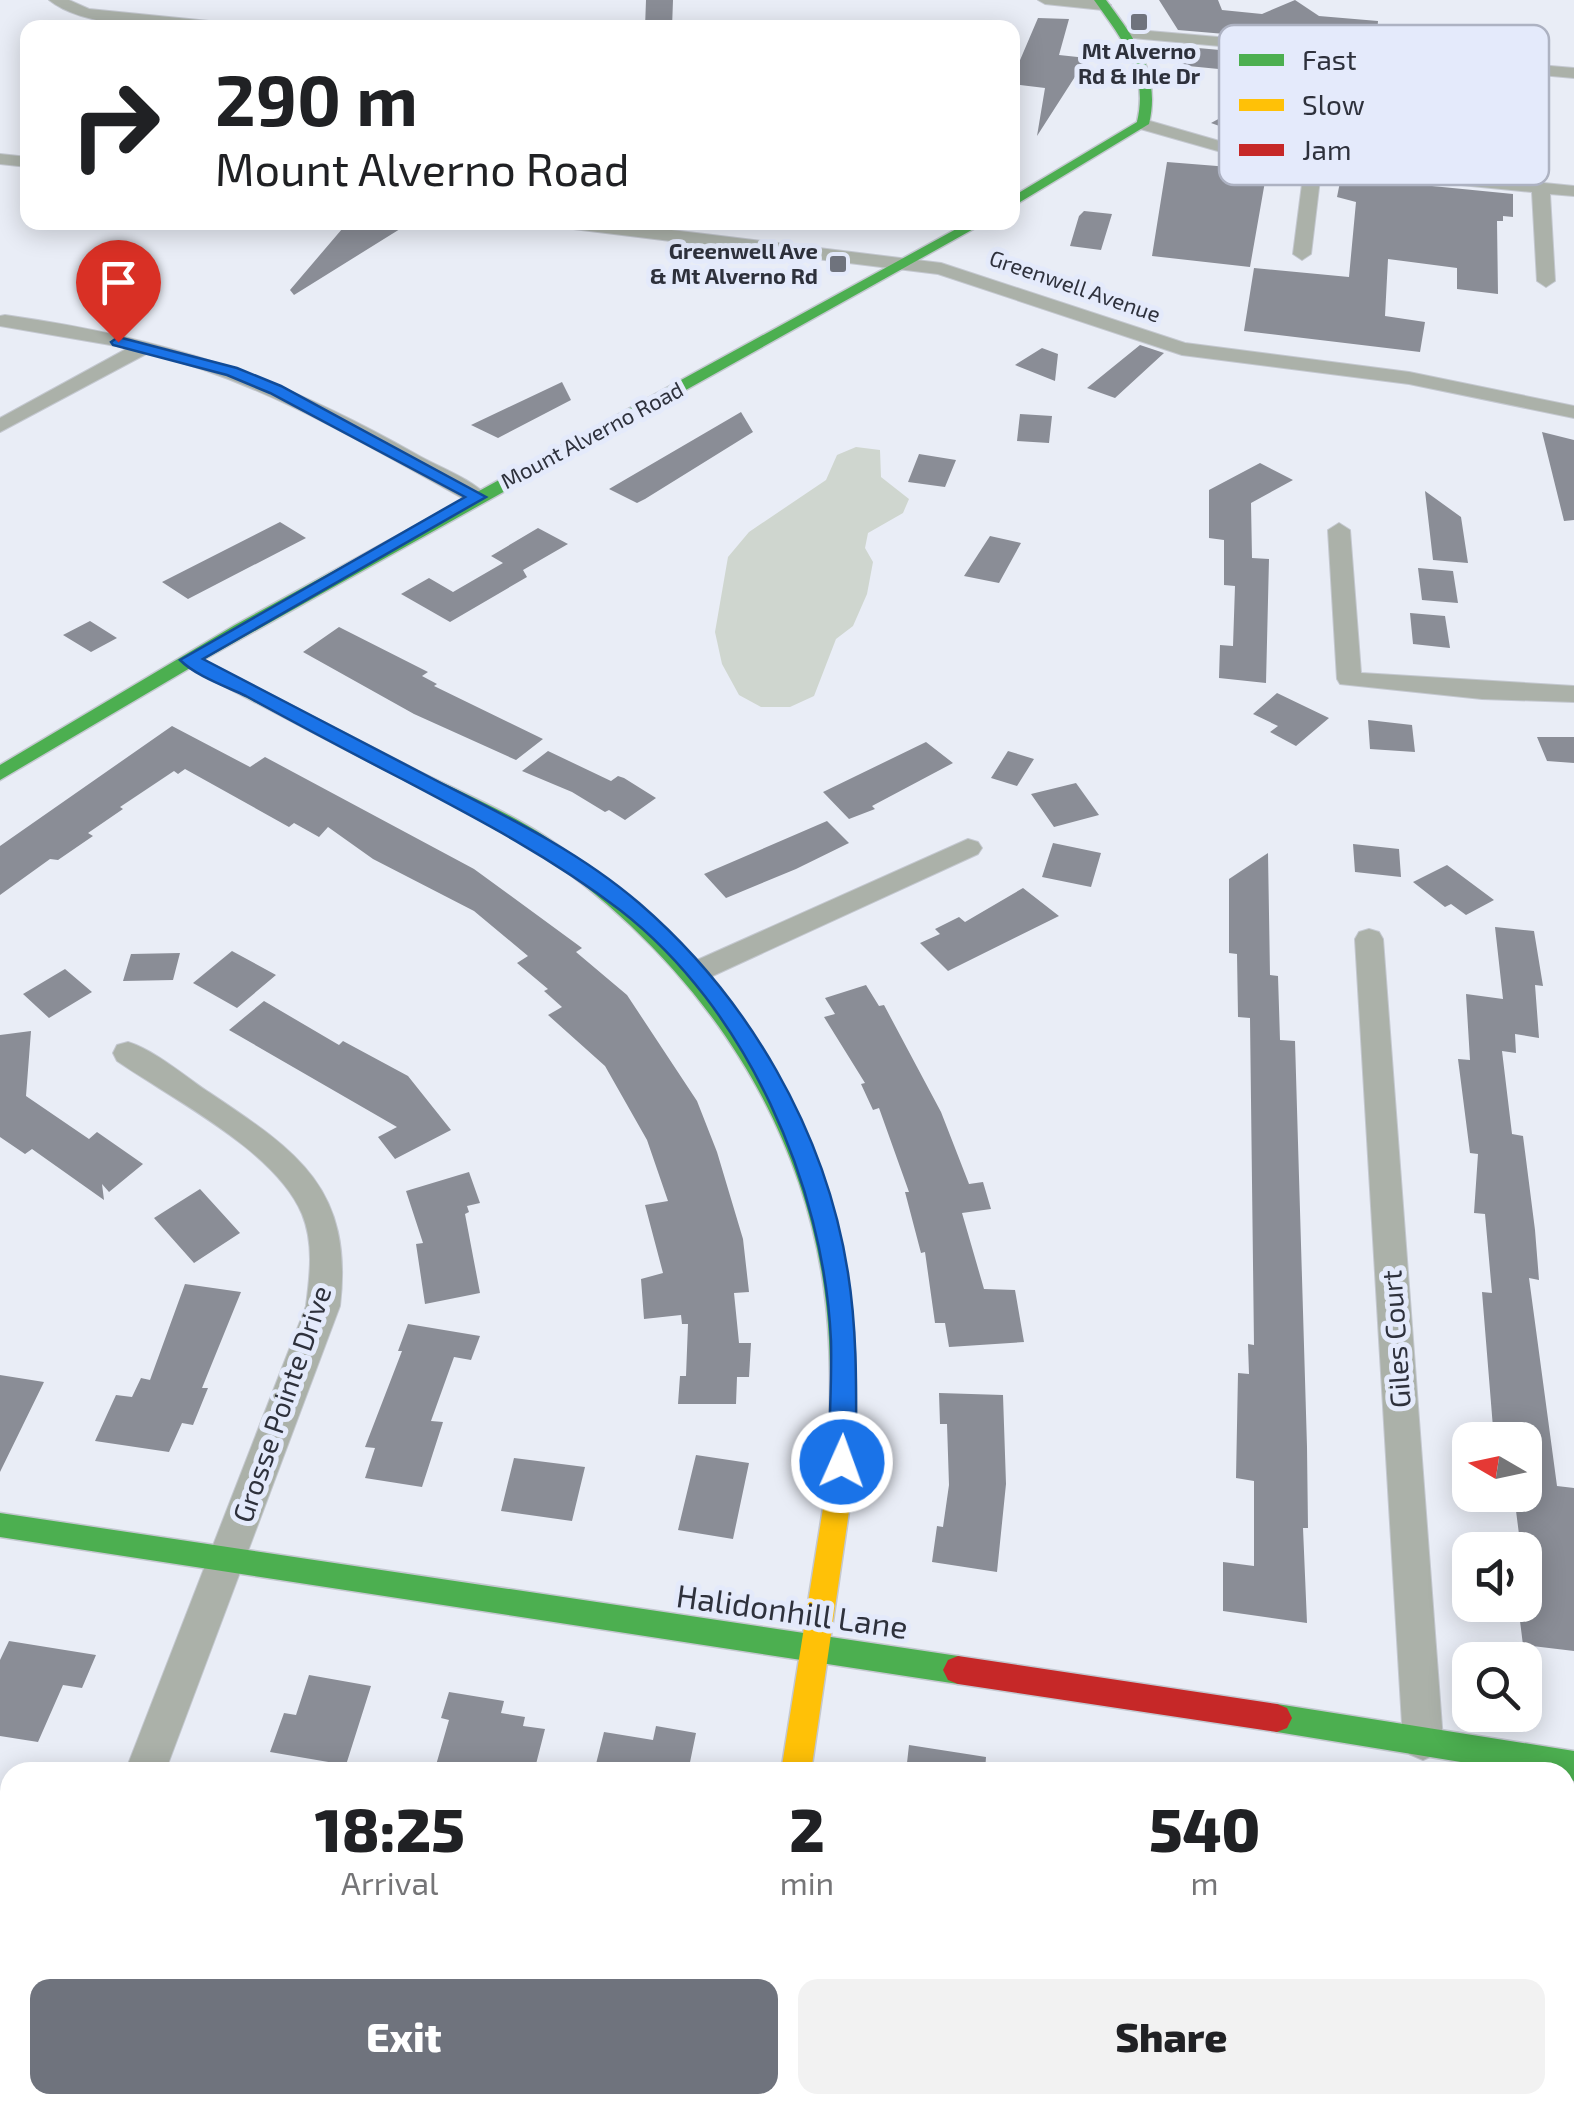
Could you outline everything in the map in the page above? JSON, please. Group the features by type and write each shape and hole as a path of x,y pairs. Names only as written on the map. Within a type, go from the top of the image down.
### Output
{"street":[{"path":"56,0 86,14 147,20"},
{"path":"1020,198 1142,124 1152,98 1152,84 1126,34 1102,3 1045,0"},
{"path":"1126,34 1219,42"},
{"path":"1549,71 1574,73"},
{"path":"1142,124 1219,148"},
{"path":"1302,254 1311,185"},
{"path":"1511,185 1574,191"},
{"path":"1541,188 1546,282"},
{"name":"Greenwell Avenue","path":"623,230 967,275 1182,349 1426,380 1574,412"},
{"name":"Mount Alverno Road","path":"0,774 111,702 966,230"},
{"path":"5,321 94,335 232,372 276,390 477,497"},
{"path":"0,426 143,348"},
{"path":"1339,530 1349,679 1496,692 1574,694"},
{"path":"189,660 538,842 631,907 696,972 732,1018 768,1076 795,1132 820,1204 835,1270 844,1340 844,1446 798,1762"},
{"path":"696,972 968,848"},
{"name":"Giles Court","path":"1369,939 1422,1740"},
{"name":"Grosse Pointe Drive","path":"128,1054 272,1150 300,1177 318,1211 328,1248 322,1306 149,1762"},
{"name":"Halidonhill Lane","path":"0,1526 1551,1762"}],"shaded area":[{"path":"856,447 880,450 881,477 909,499 903,513 868,533 865,548 873,562 867,594 853,626 836,639 814,696 790,707 761,707 739,695 722,664 715,632 728,557 749,532 826,480 837,455"}],"building":[{"path":"646,0 673,0 672,20 645,20"},
{"path":"1159,0 1218,0 1222,10 1262,14 1295,0 1319,16 1378,21 1378,25 1219,25 1219,34 1178,30"},
{"path":"1038,18 1069,19 1059,55 1087,58 1037,136 1045,88 1020,85 1020,60"},
{"path":"1187,47 1219,50 1219,69 1178,65"},
{"path":"1167,162 1219,166 1219,185 1264,185 1250,267 1152,256"},
{"path":"1339,185 1422,185 1513,194 1513,217 1503,216 1503,221 1497,221 1498,294 1457,289 1457,268 1388,259 1385,316 1425,322 1420,352 1244,331 1254,268 1349,277 1356,202 1337,197"},
{"path":"1084,211 1112,214 1101,250 1070,246"},
{"path":"341,230 398,230 294,295 290,290"},
{"path":"1140,345 1164,353 1115,398 1087,388"},
{"path":"1042,348 1058,354 1055,381 1015,365"},
{"path":"562,382 571,400 498,438 471,425"},
{"path":"741,412 753,432 645,499 637,503 609,489"},
{"path":"1020,414 1052,416 1049,443 1017,441"},
{"path":"1542,432 1574,440 1574,520 1564,521"},
{"path":"919,454 956,460 945,487 908,482"},
{"path":"1260,463 1293,480 1251,503 1252,558 1269,559 1266,683 1219,678 1220,645 1233,646 1235,586 1224,585 1224,540 1209,538 1209,490"},
{"path":"1425,491 1461,517 1468,563 1433,560"},
{"path":"280,522 306,538 188,599 162,582"},
{"path":"538,528 568,544 523,570 527,577 450,622 401,594 429,578 453,592 503,563 491,556"},
{"path":"990,536 1021,543 999,583 964,576"},
{"path":"1418,568 1453,571 1458,603 1422,600"},
{"path":"1410,613 1445,616 1450,648 1413,644"},
{"path":"90,621 117,638 91,652 63,635"},
{"path":"339,627 428,672 422,676 437,684 434,686 543,739 516,760 414,714 303,652"},
{"path":"1277,693 1329,718 1296,746 1270,732 1278,726 1253,714"},
{"path":"1368,720 1412,725 1415,752 1370,749"},
{"path":"172,726 250,767 265,757 474,869 582,948 576,952 627,995 697,1101 743,1239 749,1292 734,1293 739,1343 751,1343 749,1377 737,1377 736,1404 678,1404 680,1376 686,1376 688,1324 682,1324 681,1315 644,1319 641,1279 663,1273 645,1205 668,1201 647,1140 605,1066 548,1015 562,1007 544,991 548,989 517,963 528,956 474,911 373,859 328,827 319,837 294,823 289,827 185,769 178,774 174,771 120,807 123,809 88,833 93,836 58,860 50,859 0,895 0,846"},
{"path":"1537,737 1574,737 1574,763 1547,761"},
{"path":"926,742 953,763 872,806 875,809 849,819 823,792"},
{"path":"548,751 611,781 618,776 624,778 656,798 625,820 609,810 605,812 572,792 522,771"},
{"path":"1008,751 1034,759 1017,786 991,778"},
{"path":"1076,783 1099,815 1054,827 1031,794"},
{"path":"827,821 849,843 796,869 726,898 704,874"},
{"path":"1053,843 1101,853 1091,887 1042,877"},
{"path":"1353,844 1399,849 1401,877 1355,872"},
{"path":"1268,853 1270,975 1278,976 1280,1040 1295,1041 1307,1447 1308,1528 1303,1528 1307,1623 1223,1611 1223,1562 1254,1566 1254,1481 1236,1478 1238,1373 1249,1374 1248,1344 1254,1345 1250,1018 1238,1017 1237,954 1229,953 1229,879"},
{"path":"1447,865 1494,900 1466,915 1451,904 1445,907 1413,882"},
{"path":"1023,888 1059,916 948,971 920,943 940,934 935,929 959,917 965,922"},
{"path":"1495,927 1534,931 1543,986 1535,985 1539,1038 1515,1034 1516,1053 1502,1051 1512,1134 1523,1136 1535,1230 1539,1280 1529,1278 1557,1486 1574,1488 1574,1651 1542,1647 1542,1642 1523,1642 1520,1622 1542,1622 1542,1532 1519,1532 1516,1512 1542,1512 1542,1422 1493,1422 1482,1292 1492,1293 1485,1214 1474,1213 1478,1154 1470,1153 1458,1059 1470,1060 1466,994 1503,999"},
{"path":"232,951 276,975 237,1008 193,983"},
{"path":"180,953 173,980 123,981 131,954"},
{"path":"65,969 92,992 49,1018 23,994"},
{"path":"866,985 879,1006 884,1005 941,1112 969,1184 983,1182 991,1209 962,1213 984,1289 1015,1290 1024,1342 949,1347 945,1323 935,1323 925,1252 921,1253 905,1192 909,1192 879,1108 873,1110 861,1084 865,1083 824,1017 835,1014 825,998"},
{"path":"264,1001 339,1045 343,1041 408,1076 451,1130 395,1159 378,1137 397,1127 229,1030"},
{"path":"31,1031 26,1096 89,1139 97,1132 143,1164 109,1192 102,1184 104,1200 32,1149 25,1154 0,1137 0,1035"},
{"path":"469,1172 480,1203 467,1206 469,1212 465,1214 480,1293 425,1304 416,1244 423,1243 406,1191"},
{"path":"200,1189 240,1233 194,1263 154,1218"},
{"path":"185,1284 241,1292 202,1388 208,1388 193,1425 182,1423 169,1452 95,1441 116,1395 132,1397 141,1378 150,1380"},
{"path":"408,1324 480,1336 471,1360 454,1357 431,1421 443,1422 422,1487 365,1478 375,1448 365,1447 402,1351 398,1351"},
{"path":"0,1375 44,1382 0,1472"},
{"path":"939,1393 1003,1395 1006,1484 997,1572 932,1562 937,1526 943,1527 949,1485 947,1424 940,1424"},
{"path":"696,1455 749,1463 733,1539 678,1530"},
{"path":"514,1458 585,1467 572,1521 501,1511"},
{"path":"9,1641 96,1655 82,1688 63,1685 38,1742 0,1736 0,1660"},
{"path":"309,1675 371,1686 347,1762 270,1752 284,1713 296,1715"},
{"path":"449,1692 504,1701 501,1713 525,1717 523,1726 545,1729 537,1762 437,1762 449,1720 441,1718"},
{"path":"656,1726 696,1733 690,1762 596,1762 604,1732 653,1740"},
{"path":"909,1745 986,1757 986,1762 907,1762"}],"traffic: fast":[{"path":"1020,198 1143,124 1148,89 1145,73 1131,43 1100,0"},
{"path":"0,774 241,629 965,230"},
{"path":"189,660 539,842 618,900 685,965 741,1037 784,1115 816,1198 836,1286 845,1380 841,1477"},
{"path":"0,1525 958,1670"},
{"path":"1277,1718 1549,1762"}],"traffic: slow":[{"path":"798,1762 841,1477"}],"traffic: jam":[{"path":"958,1670 1277,1718"}],"place":[{"name":"Mt Alverno Rd & Ihle Dr","path":"1139,22"},
{"name":"Greenwell Ave & Mt Alverno Rd","path":"838,264"}],"route":[{"path":"118,342 185,357 276,390 477,497 189,660 538,842 631,907 696,972 732,1018 768,1076 795,1132 820,1204 835,1270 844,1340 842,1462"}]}
